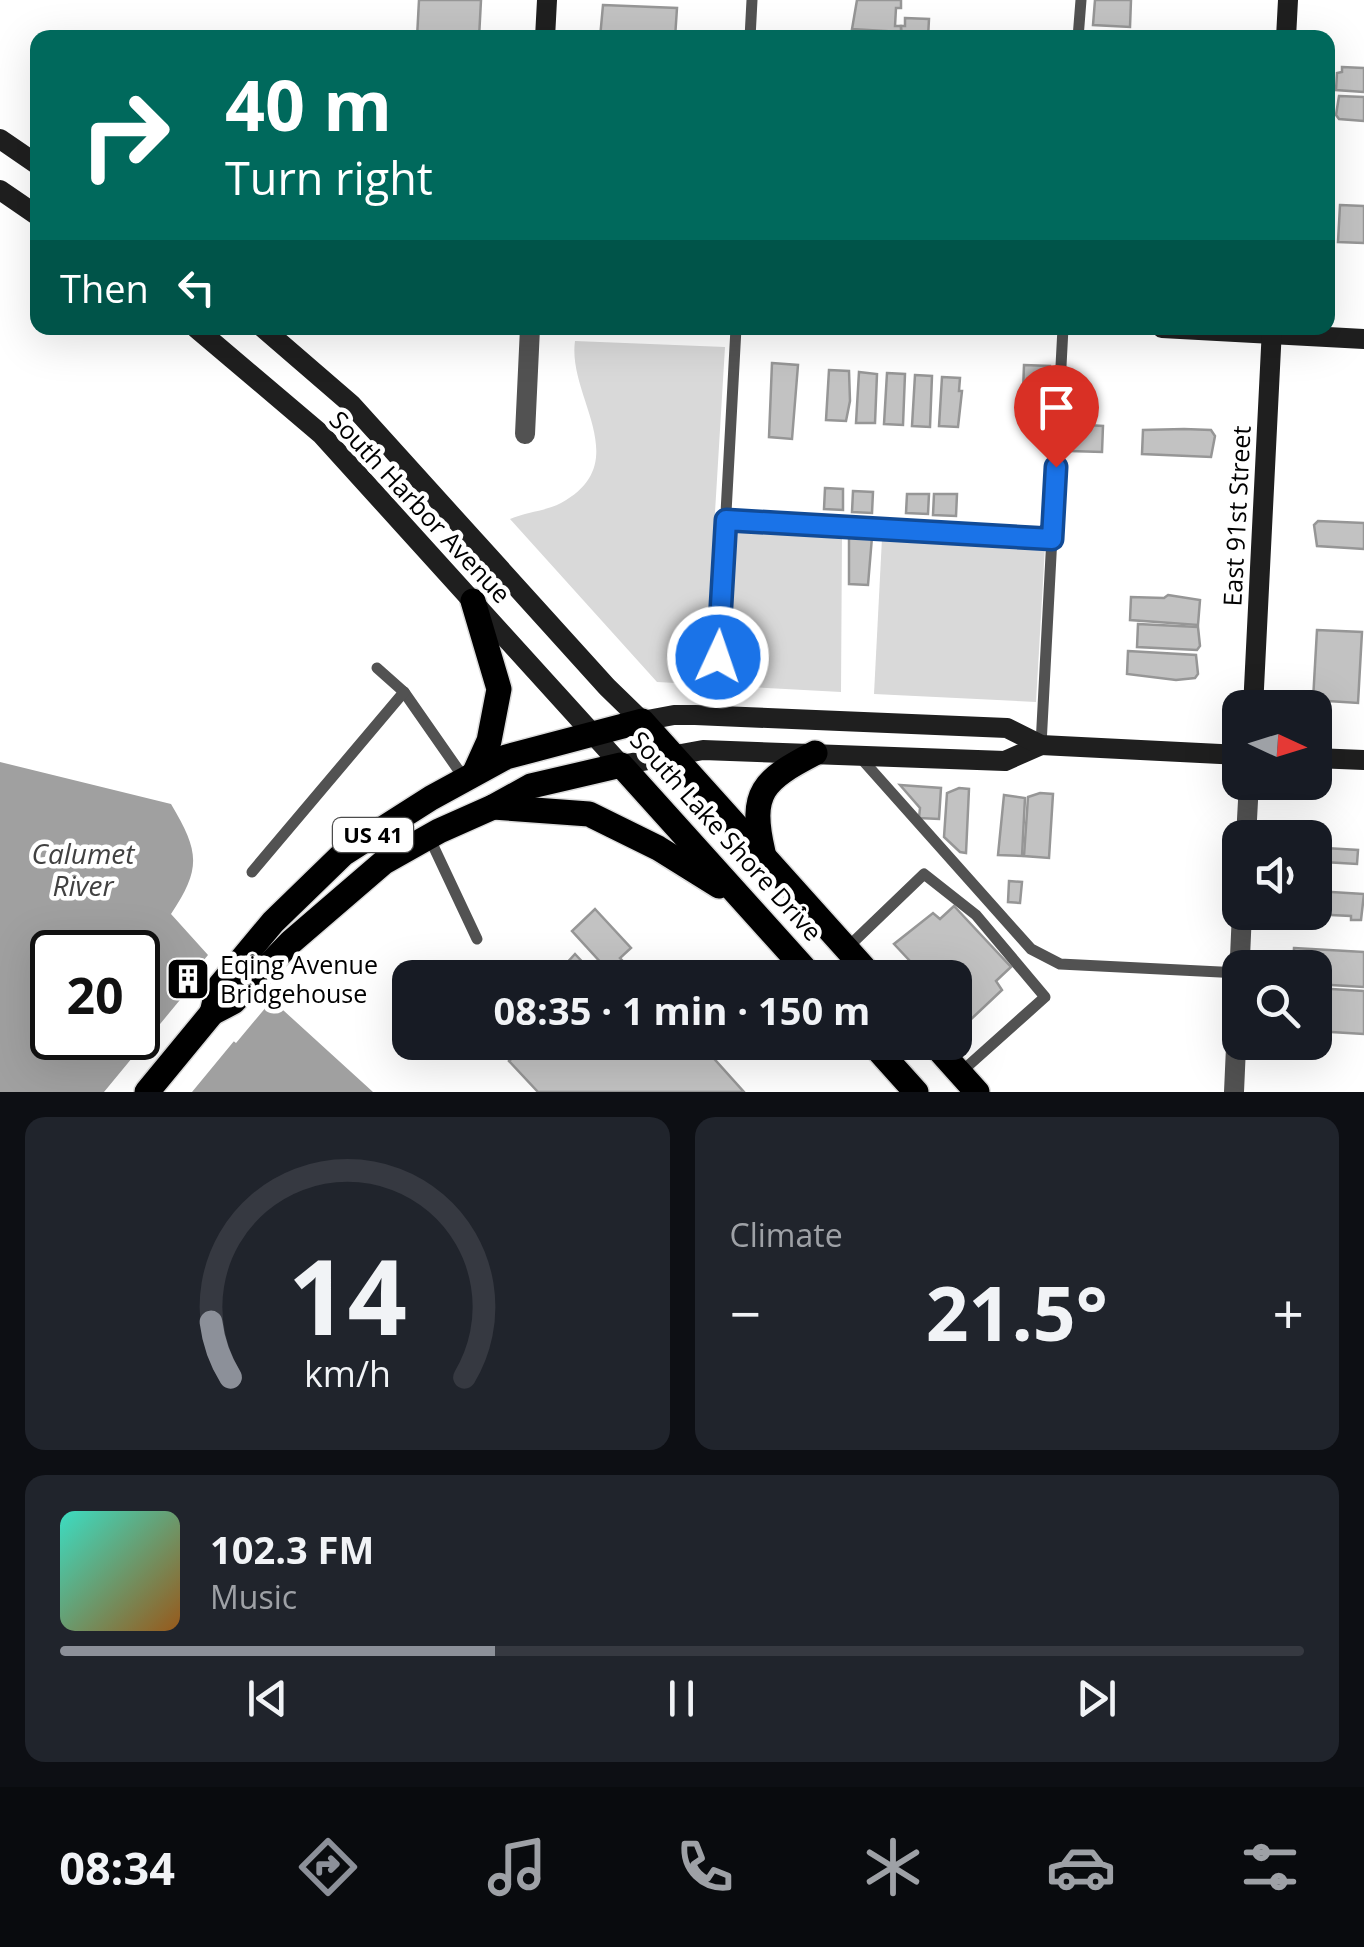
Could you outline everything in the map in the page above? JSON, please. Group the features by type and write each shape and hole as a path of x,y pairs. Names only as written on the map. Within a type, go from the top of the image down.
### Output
{"main road":[{"path":"546,30 548,0"},
{"path":"1286,30 1288,0"},
{"path":"0,139 30,160"},
{"path":"0,190 30,211"},
{"name":"South Harbor Avenue","path":"204,335 321,434 593,734"},
{"name":"South Harbor Avenue","path":"271,335 350,404 642,721"},
{"name":"East 91st Street","path":"1253,690 1272,335"},
{"path":"1323,335 1364,339"},
{"path":"470,775 489,741 499,689 473,601"},
{"path":"642,721 674,714 1007,728 1040,745 1222,754"},
{"name":"US 41","path":"212,1013 218,988 309,885 343,854 506,757 642,721"},
{"name":"South Lake Shore Drive","path":"642,721 857,960"},
{"name":"South Lake Shore Drive","path":"593,734 797,960"},
{"name":"US 41","path":"147,1092 212,1013 233,1002 291,942 384,862 531,786 703,750 1005,761 1040,745"},
{"path":"764,857 756,823 760,797 775,774 815,753"},
{"path":"1332,759 1364,760"},
{"path":"493,808 588,814 658,848 747,904"},
{"path":"888,1060 916,1092"},
{"path":"948,1060 968,1083"}],"street":[{"path":"525,434 530,335"},
{"path":"1234,1092 1236,1060"}],"lane":[{"path":"750,30 752,0"},
{"path":"1078,30 1080,0"},
{"path":"715,716 736,335"},
{"path":"1040,745 1063,335"},
{"path":"726,520 1052,539"},
{"path":"377,668 404,692 470,775"},
{"path":"252,872 404,692"},
{"path":"857,755 1031,949 1044,957 1060,964 1222,971"},
{"path":"428,836 477,939"},
{"path":"847,948 924,874 976,915 1046,997 968,1083"}],"shaded area":[{"path":"575,341 725,347 714,529 842,534 841,692 657,682 510,519 561,503 583,487 594,468 596,448 575,362"},
{"path":"882,538 1045,547 1036,702 874,694"}],"water":[{"name":"Calumet River","path":"0,762 171,804 187,835 193,859 188,884 171,914 208,955 175,995 236,1043 272,1000 373,1092 0,1092"}],"pier":[{"path":"184,995 236,1037 239,1035 192,1092 104,1092 130,1060 160,1060 160,1024"}],"building":[{"path":"419,0 481,0 479,30 417,30"},
{"path":"857,0 901,0 901,8 896,8 895,26 901,26 901,30 852,29"},
{"path":"1095,0 1131,0 1130,27 1093,25"},
{"path":"603,5 677,8 676,30 601,30"},
{"path":"905,18 929,19 928,30 901,30"},
{"path":"1342,67 1364,68 1364,92 1336,90 1337,73 1342,72"},
{"path":"1339,96 1364,97 1364,121 1339,119"},
{"path":"1340,205 1364,206 1364,243 1338,242"},
{"path":"772,363 798,365 792,439 769,437"},
{"path":"1024,365 1050,366 1048,417 1044,416 1044,422 1022,420"},
{"path":"829,370 849,371 846,421 826,420"},
{"path":"859,372 877,374 875,423 856,423"},
{"path":"887,373 905,374 903,425 884,424"},
{"path":"915,375 932,376 930,427 912,426"},
{"path":"942,377 960,378 958,427 939,426"},
{"path":"1070,424 1103,426 1102,452 1070,451"},
{"path":"1143,430 1211,430 1215,436 1211,457 1142,454"},
{"path":"825,488 843,489 843,510 824,509"},
{"path":"853,491 873,492 872,513 852,512"},
{"path":"907,494 929,494 928,514 906,513"},
{"path":"934,494 957,494 956,516 933,515"},
{"path":"1318,521 1364,523 1364,549 1317,546 1314,525"},
{"path":"849,536 872,537 868,585 849,584"},
{"path":"1168,595 1200,600 1198,625 1130,620 1131,597"},
{"path":"1138,624 1198,627 1200,646 1197,650 1137,647"},
{"path":"1317,630 1362,632 1358,703 1332,701 1332,690 1314,690"},
{"path":"1128,651 1196,655 1198,674 1195,678 1176,680 1127,674"},
{"path":"900,785 941,788 939,819 919,818 920,808"},
{"path":"969,789 966,853 944,837 947,793"},
{"path":"1053,794 1049,858 1024,856 1028,797"},
{"path":"1004,795 1025,798 1022,856 998,855"},
{"path":"1332,848 1358,850 1357,864 1332,862"},
{"path":"1009,881 1022,882 1020,903 1008,902"},
{"path":"1332,892 1364,894 1361,920 1351,920 1351,916 1332,915"},
{"path":"954,906 1011,967 996,981 1002,990 972,1018 972,960 909,960 894,944 933,913 940,919"},
{"path":"595,909 631,948 622,960 598,960 572,931"},
{"path":"1332,950 1364,952 1364,987 1332,985"},
{"name":"Eqing Avenue Bridgehouse","path":"191,966 200,974 187,992 176,984"},
{"path":"1332,989 1364,991 1364,1034 1332,1032"},
{"path":"715,1060 744,1092 538,1092 509,1061"}],"place":[{"name":"Eqing Avenue Bridgehouse","path":"188,979"}],"route":[{"path":"718,657 726,520 1052,539 1056,467"}]}
